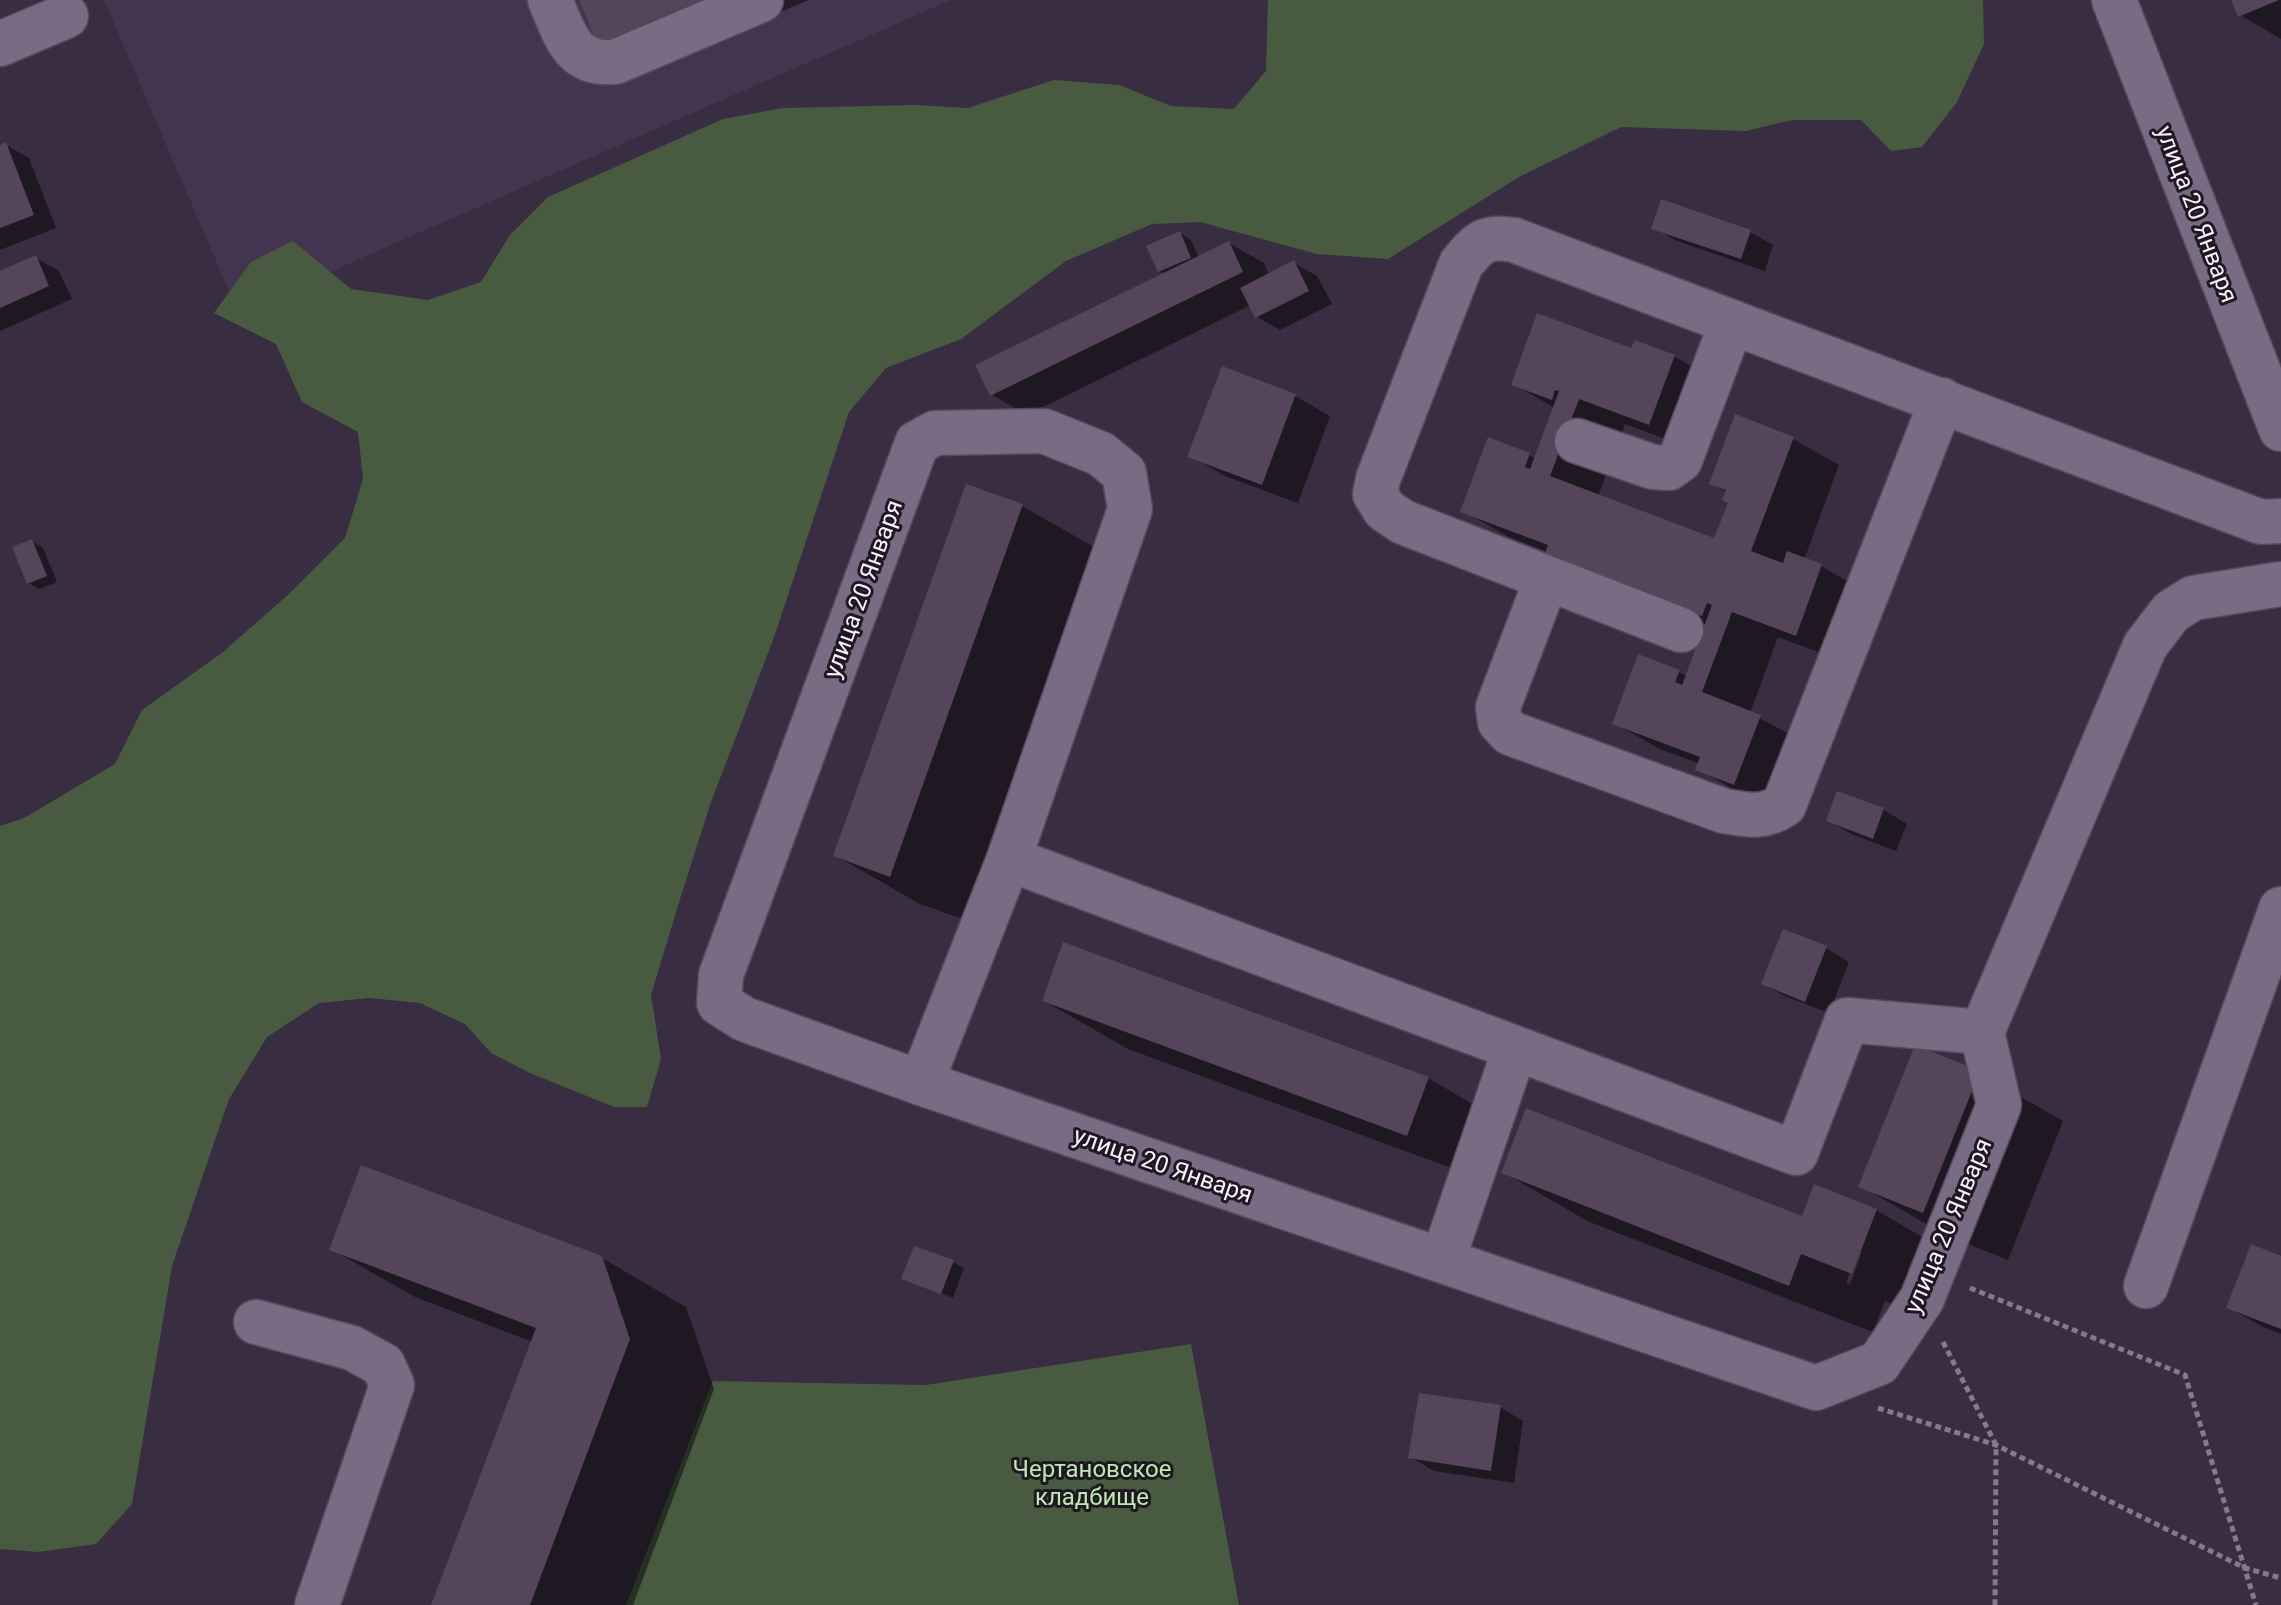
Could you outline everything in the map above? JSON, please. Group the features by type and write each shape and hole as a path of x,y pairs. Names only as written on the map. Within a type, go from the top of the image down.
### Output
{"street":[{"path":"550,0 568,41 582,57 598,64 615,62 761,0"},
{"name":"улица 20 Января","path":"2114,0 2269,362 2281,429"},
{"path":"0,44 66,16"},
{"path":"1681,630 1403,522 1385,510 1375,494 1461,264 1476,246 1494,236 1514,240 2261,522 2281,521"},
{"path":"1577,441 1653,467 1669,468 1680,460 1732,322"},
{"path":"1547,578 1498,707 1500,722 1510,733 1724,811 1770,815 1784,805 1942,400"},
{"name":"улица 20 Января","path":"1009,859 1130,509 1124,473 1101,454 1044,431 935,433 917,443 721,975 719,1003 744,1019 921,1083 1816,1388 1879,1363 1927,1286 1999,1105 1982,1032"},
{"path":"921,1083 1009,859 1796,1153 1847,1020 1982,1032 2145,646 2171,612 2193,598 2281,584"},
{"path":"2146,1286 2281,909"},
{"path":"1443,1259 1515,1049"},
{"path":"256,1322 352,1348 383,1365 392,1385 317,1605"}],"path":[{"path":"1927,1286 1996,1445 1995,1605"},
{"path":"1927,1286 2185,1375 2256,1605"},
{"path":"1876,1407 1996,1445 2245,1568 2281,1578"}],"shaded area":[{"path":"104,0 951,0 238,312"}],"green space":[{"path":"1268,0 1983,0 1984,44 1957,102 1922,147 1891,151 1861,120 1792,120 1746,131 1621,127 1519,177 1388,259 1317,254 1200,222 1152,224 1066,261 961,339 886,368 849,412 773,640 711,802 651,995 661,1059 647,1107 614,1107 530,1073 491,1053 465,1024 420,1003 369,998 319,1003 267,1037 229,1099 172,1266 132,1504 96,1544 38,1552 0,1549 0,826 24,818 115,764 142,710 223,652 290,593 345,538 363,479 358,432 302,402 276,344 214,313 251,262 293,241 351,289 428,300 481,282 510,235 548,197 723,119 783,108 915,105 968,108 1054,80 1119,85 1171,106 1234,109 1266,71"},
{"name":"Чертановское кладбище","path":"1191,1344 1239,1605 626,1605 713,1381 926,1385"}],"building":[{"path":"579,0 702,0 598,44"},
{"path":"2231,0 2279,0 2238,17"},
{"path":"6,142 34,215 0,228 0,145"},
{"path":"1661,199 1751,230 1741,259 1651,229"},
{"path":"1180,231 1191,258 1158,272 1146,246"},
{"path":"1229,241 1243,272 990,396 975,365"},
{"path":"36,255 49,286 0,308 0,271"},
{"path":"1294,260 1309,291 1255,318 1240,288"},
{"path":"1537,313 1631,348 1635,340 1675,355 1649,425 1579,399 1550,476 1714,538 1728,503 1722,500 1726,490 1709,484 1735,414 1794,437 1751,551 1783,563 1787,551 1822,564 1796,636 1732,612 1702,692 1761,715 1734,785 1695,770 1700,757 1612,724 1638,654 1680,670 1675,682 1682,685 1712,605 1707,603 1702,616 1544,556 1548,545 1460,512 1488,437 1530,453 1525,467 1530,469 1559,391 1555,390 1552,400 1511,385"},
{"path":"1222,366 1296,394 1262,485 1187,457"},
{"path":"966,484 1023,504 890,877 833,856"},
{"path":"32,539 47,576 27,584 12,547"},
{"path":"1837,791 1884,808 1873,839 1826,821"},
{"path":"1783,929 1827,946 1805,1002 1761,984"},
{"path":"1063,942 1429,1077 1407,1136 1042,1001"},
{"path":"1915,1045 1980,1071 1923,1213 1858,1187"},
{"path":"1526,1108 1802,1216 1814,1184 1877,1209 1852,1274 1801,1254 1789,1286 1501,1173"},
{"path":"361,1165 602,1256 630,1339 530,1605 431,1605 536,1328 329,1250"},
{"path":"2251,1244 2281,1256 2281,1329 2226,1308"},
{"path":"914,1246 954,1260 941,1294 901,1279"},
{"path":"1419,1393 1501,1405 1491,1471 1408,1458"}]}
